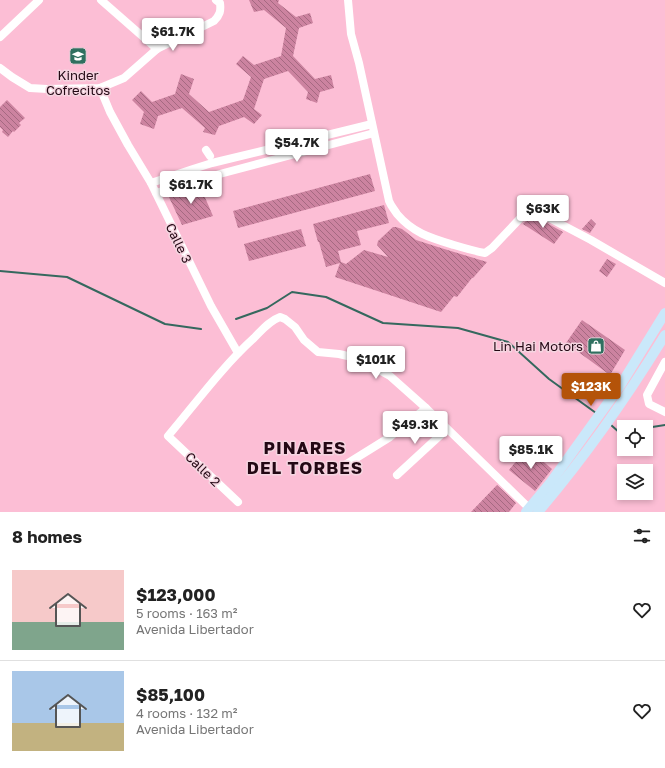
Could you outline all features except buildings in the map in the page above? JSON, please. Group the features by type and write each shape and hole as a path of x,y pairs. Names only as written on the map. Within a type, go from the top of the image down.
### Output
{"main road":[{"path":"531,511 620,386 665,313"},
{"path":"531,511 558,489 630,392 665,335"}],"street":[{"path":"0,38 39,0"},
{"path":"102,0 157,49"},
{"path":"348,0 351,34 389,201 391,206 408,225 420,233 434,239 485,254 528,210 536,211 665,282"},
{"path":"0,68 30,88 100,88 124,78 157,49 214,21 221,11 218,2"},
{"name":"Calle 3","path":"100,88 110,112 151,183 211,306 238,353"},
{"path":"151,183 193,168 372,124"},
{"path":"156,193 216,175 374,133"},
{"path":"238,353 275,319 280,317 285,319 295,328 304,340 318,352 352,357 390,376 447,428 531,511"},
{"name":"Calle 2","path":"238,353 168,436 238,502"},
{"path":"665,362 647,395 649,404 665,412"},
{"path":"345,465 390,437 426,408"},
{"path":"397,475 447,428"}],"waterway":[{"path":"0,271 67,277 165,324 201,329"},
{"path":"236,319 267,308 292,292 326,297 383,323 458,328 508,342 549,379 596,413"},
{"path":"611,425 617,430"},
{"path":"653,427 665,425"}],"place":[{"name":"Kinder Cofrecitos","path":"78,56"},
{"name":"Lin Hai Motors","path":"596,346"}],"district":[{"name":"PINARES DEL TORBES","path":"305,458"}]}
